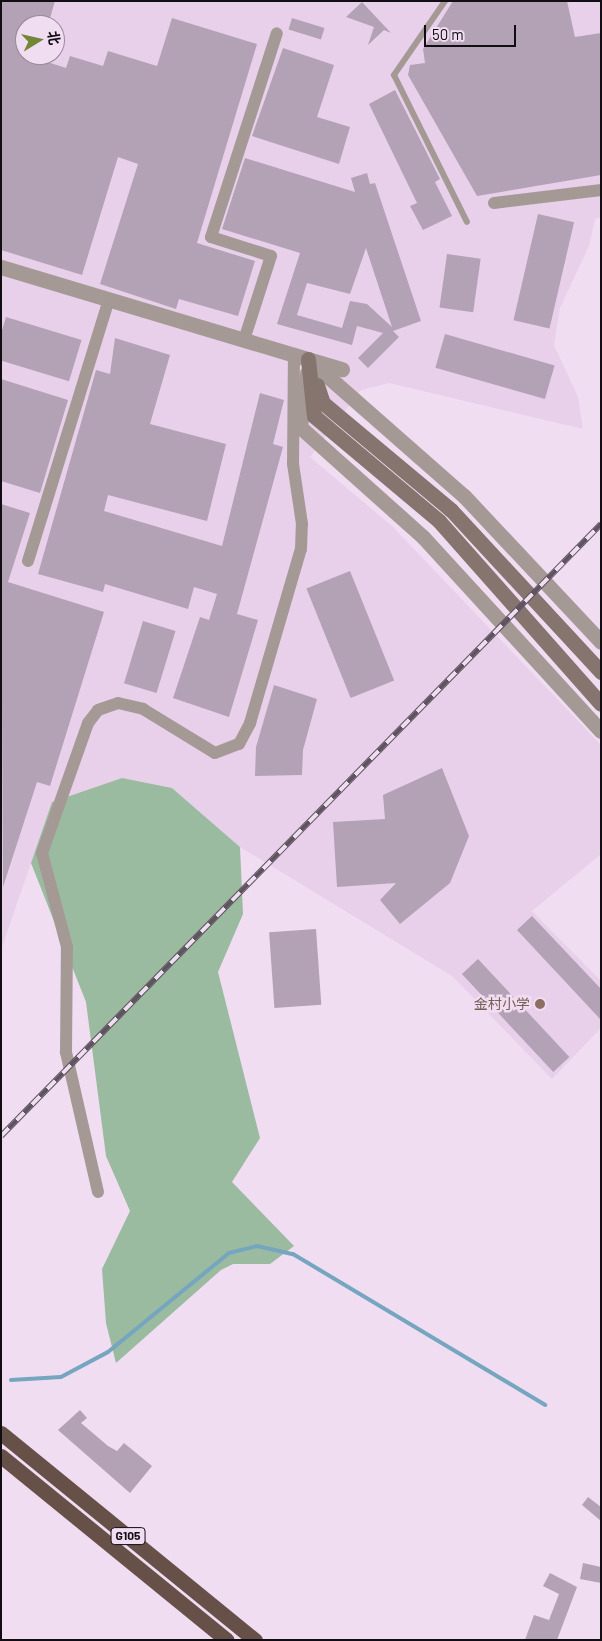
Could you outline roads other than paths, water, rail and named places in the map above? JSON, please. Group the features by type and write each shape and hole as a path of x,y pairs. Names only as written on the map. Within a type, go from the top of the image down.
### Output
{"highway":[{"name":"G105","path":"1,1432 255,1640"},
{"name":"G105","path":"1,1456 227,1640"}],"main road":[{"path":"301,357 323,403 451,510 601,672"},
{"path":"301,357 314,416 439,522 601,704"}],"street":[{"path":"244,340 270,256 211,237 277,33"},
{"path":"494,203 601,190"},
{"path":"1,267 342,369"},
{"path":"28,561 109,299"},
{"path":"301,357 464,496 600,638"},
{"path":"301,357 300,427 423,537 601,731"},
{"path":"98,1192 66,1052 67,946 42,853 85,730 98,710 118,703 143,709 215,753 239,744 250,723 301,549 302,524 293,464 301,357"}],"lane":[{"path":"444,1 394,75 467,222"}],"waterway":[{"path":"11,1380 61,1377 108,1352 229,1253 257,1246 293,1254 545,1405"}],"railway":[{"path":"1,1136 601,524"}],"place":[{"name":"金村小学","path":"540,1004"}]}
